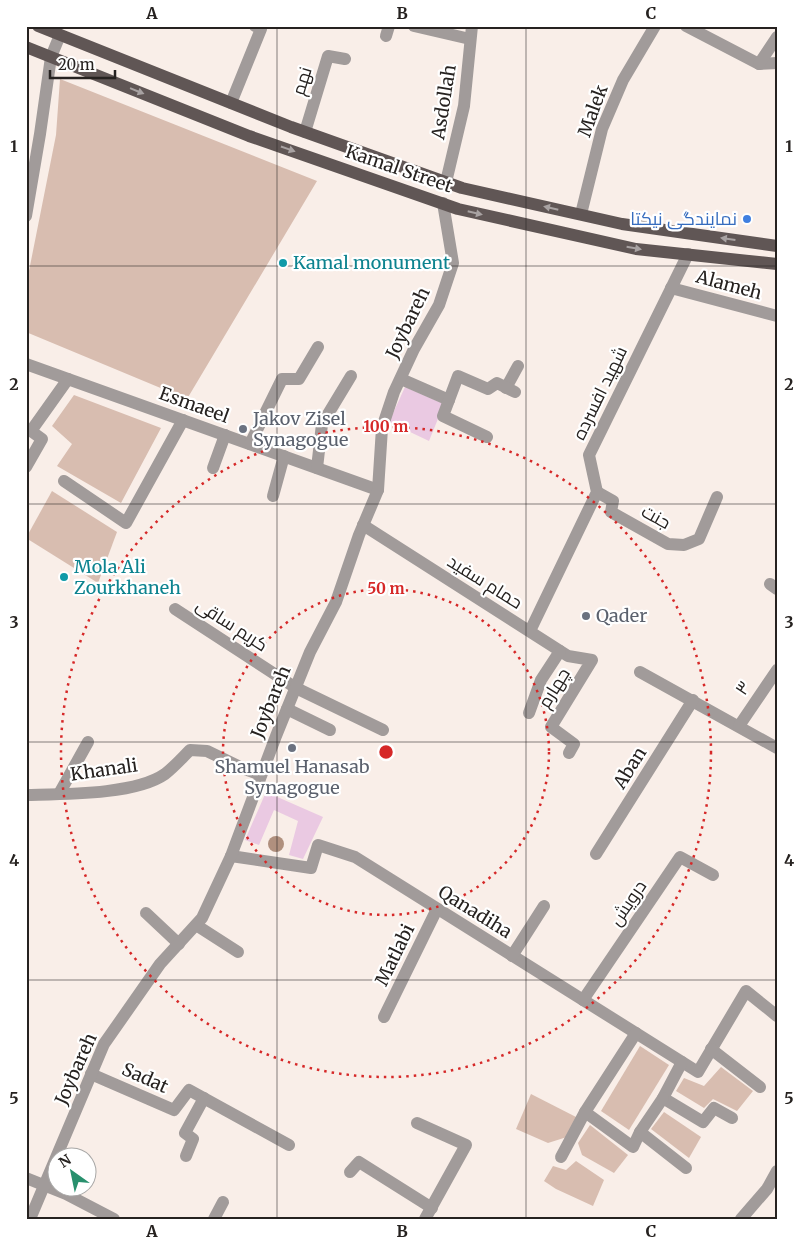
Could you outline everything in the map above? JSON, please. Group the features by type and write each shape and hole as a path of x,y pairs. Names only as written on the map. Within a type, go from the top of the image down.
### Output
{"main road":[{"name":"Kamal Street","path":"38,26 231,104 462,188 622,224 777,246"},
{"name":"Kamal Street","path":"26,47 250,136 458,209 636,249 777,264"}],"street":[{"path":"231,104 261,29 255,26"},
{"path":"414,26 471,33"},
{"name":"Malek","path":"581,214 602,130 623,80 655,26"},
{"path":"686,26 759,64 777,63"},
{"name":"Asdollah","path":"446,182 464,106 471,33"},
{"path":"27,211 51,57 60,35"},
{"path":"759,64 777,37"},
{"name":"نهم","path":"305,132 328,56 345,59"},
{"name":"Joybareh","path":"30,1219 104,1044 160,964 202,918 231,856 310,652 336,602 363,525 378,490 382,428 414,349 439,305 453,263 443,203"},
{"name":"شهید افسرده","path":"597,492 589,455 688,254"},
{"name":"Alameh","path":"671,288 777,316"},
{"path":"250,444 282,379 299,379 318,347"},
{"name":"Esmaeel","path":"26,364 378,490"},
{"path":"488,437 443,416 458,376 488,389 497,383 511,390 518,366"},
{"path":"317,468 322,424 351,376"},
{"path":"26,467 42,439 31,431 68,378"},
{"path":"401,378 449,400"},
{"path":"64,481 126,523 183,420"},
{"path":"212,468 225,435"},
{"path":"273,496 284,456"},
{"path":"530,632 597,492"},
{"name":"جنت","path":"597,492 613,501 611,512 668,544 684,545 699,539 717,497"},
{"name":"حمام سفید","path":"363,525 568,656 592,660"},
{"name":"کریم ساقی","path":"175,609 296,688 383,730"},
{"path":"528,713 541,680 560,651"},
{"name":"چهارم","path":"569,752 574,744 551,727 592,660"},
{"name":"۳","path":"739,726 777,670"},
{"path":"640,672 777,748"},
{"name":"Aban","path":"596,854 693,700"},
{"path":"287,709 330,730"},
{"path":"59,794 88,742"},
{"name":"Khanali","path":"26,795 101,792 146,783 164,774 190,750 207,752 261,775"},
{"name":"Qanadiha","path":"231,856 311,868 318,845 355,857 698,1072 711,1049"},
{"name":"درویش","path":"583,1000 680,856 713,875"},
{"path":"512,956 544,906"},
{"name":"Matlabi","path":"384,1016 437,909"},
{"path":"146,913 178,944"},
{"path":"196,925 238,952"},
{"path":"760,1087 711,1049 746,991 777,1016"},
{"path":"561,1157 585,1112 636,1033"},
{"path":"585,1112 633,1147 640,1132 663,1098 682,1062"},
{"name":"Sadat","path":"91,1074 174,1110 189,1090 289,1145"},
{"path":"186,1156 193,1139 186,1133 204,1098"},
{"path":"663,1098 703,1122 714,1108 732,1118"},
{"path":"350,1172 359,1162 429,1213 466,1145 417,1123"},
{"path":"640,1132 686,1168"},
{"path":"741,1219 767,1189 777,1171"},
{"path":"26,1178 66,1194 114,1219"},
{"path":"214,1219 223,1202"}],"shaded area":[{"path":"60,79 317,181 187,399 26,332 26,286 56,135"},
{"path":"74,395 161,428 121,503 57,466 72,444 52,426"},
{"path":"52,491 117,532 98,583 26,538"},
{"path":"640,1046 669,1065 629,1130 601,1111"},
{"path":"721,1067 753,1091 737,1111 713,1099 704,1108 676,1091 684,1078 704,1086"},
{"path":"531,1094 578,1118 570,1136 548,1143 516,1129"},
{"path":"664,1112 701,1137 689,1158 651,1129"},
{"path":"590,1125 628,1155 614,1173 582,1155 578,1143"},
{"path":"576,1161 604,1180 593,1206 556,1189 544,1181 553,1166 566,1170"}],"building":[{"path":"405,387 444,404 429,441 389,422"},
{"path":"266,792 323,817 303,859 289,855 298,821 274,810 259,845 245,840"}],"place":[{"name":"نمایندگی نیکتا","path":"747,219"},
{"name":"Kamal monument","path":"283,263"},
{"name":"Jakov Zisel Synagogue","path":"243,429"},
{"name":"Mola Ali Zourkhaneh","path":"64,577"},
{"name":"Qader","path":"586,616"},
{"name":"Shamuel Hanasab Synagogue","path":"292,748"}]}
